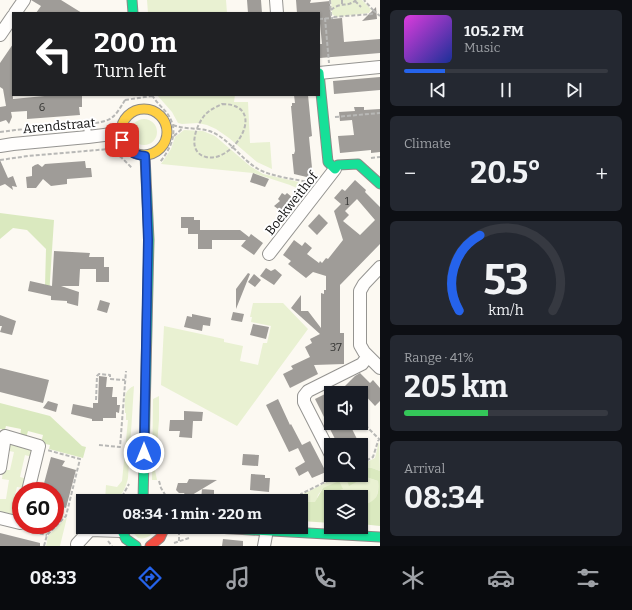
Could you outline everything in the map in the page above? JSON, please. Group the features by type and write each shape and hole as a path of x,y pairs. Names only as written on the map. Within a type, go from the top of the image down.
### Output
{"main road":[{"path":"132,0 133,12"},
{"path":"323,73 324,118 328,162 335,169 338,165 358,164 380,184"},
{"path":"140,98 142,109"},
{"path":"142,109 156,113 162,118 167,131 163,145 152,154 145,156 131,152 125,147 120,133 124,120 129,114 142,109"},
{"path":"143,494 148,240 145,156"},
{"path":"308,533 380,537"},
{"path":"123,534 125,539 136,546"},
{"path":"150,546 158,542 163,534"}],"street":[{"path":"16,12 24,0"},
{"path":"276,0 277,12"},
{"path":"0,35 12,17"},
{"path":"323,73 380,67"},
{"name":"Arendstraat","path":"0,146 88,138 120,133"},
{"name":"Boekweithof","path":"269,254 335,169"},
{"path":"380,267 364,284 360,295 360,343 362,349 380,368"},
{"path":"324,441 304,402 304,396 308,391 362,364 368,356"},
{"path":"0,468 5,436 39,446 30,482"},
{"path":"0,518 12,520"},
{"path":"77,545 78,534"},
{"path":"77,545 87,534"},
{"path":"264,546 266,534"}],"lane":[{"path":"87,123 88,138"}],"path":[{"path":"330,0 331,15 334,18"},
{"path":"364,0 380,16"},
{"path":"331,10 336,6 356,1 360,7"},
{"path":"320,19 372,14 373,10"},
{"path":"323,73 325,18"},
{"path":"0,132 107,122 125,100 125,96"},
{"path":"125,100 148,96"},
{"path":"153,96 167,113 173,125 174,136 169,149 157,166"},
{"path":"222,104 228,104 239,108 245,115 245,130 242,136 232,147 215,157 206,158 198,153 194,145 194,136 204,116 216,106 222,104"},
{"path":"324,118 380,113"},
{"path":"107,122 107,135 110,149 122,158 131,168"},
{"path":"173,125 183,128 197,128 212,132 221,137 253,166 262,171 323,185"},
{"path":"174,136 183,128"},
{"path":"0,160 110,149"},
{"path":"99,445 120,447 126,371"},
{"path":"96,400 97,376 99,374 110,375 110,379 125,380"},
{"path":"368,428 379,439 374,457 368,460"},
{"path":"39,446 40,444 48,447 47,450 80,459 66,516 47,535 44,546"},
{"path":"124,494 130,482"},
{"path":"159,482 164,494"},
{"path":"301,494 325,482"},
{"path":"43,534 47,535"}],"green space":[{"path":"147,0 226,0 227,12 148,12"},
{"path":"331,0 362,0 371,9 369,13 336,17 332,14"},
{"path":"158,96 235,96 234,102 248,102 250,143 270,142 272,169 257,162 216,129 198,123 178,123 172,112"},
{"path":"144,119 153,123 157,132 153,141 144,145 135,141 131,132 135,123"},
{"path":"184,130 203,131 215,136 250,166 263,174 317,186 312,192 301,190 253,173 161,164 171,149 175,137"},
{"path":"0,213 54,220 49,296 45,286 46,249 27,230 13,228 0,239"},
{"path":"253,303 283,303 308,329 237,426 161,385 164,326 224,339 224,342 243,346 240,361 258,365 263,343 267,343 271,326 251,322 252,317 250,317"},
{"path":"134,386 128,478 121,494 105,494 106,485 117,487 122,481 128,420 126,420 125,413 125,397 130,388"},
{"path":"159,396 159,420 155,470 157,480 152,480 153,399"},
{"path":"0,403 50,416 82,446 86,447 83,458 49,449 50,445 41,443 43,435 28,431 26,438 20,437 21,429 6,426 4,433 1,432"},
{"path":"379,441 380,471 372,468 368,468 368,462 375,458"},
{"path":"12,444 31,450 32,457 25,455 20,477 27,479 26,482 12,482 12,516 0,514 0,499 6,499 9,480 2,479 3,470 10,470 14,452 5,450"},
{"path":"368,468 380,471 380,526 368,525 368,504 376,498 378,481 368,478"},
{"path":"368,478 378,481 377,496 368,504 368,490 340,490 342,489 323,488 318,495 316,502 308,502 308,494 303,494 327,482 368,482"},
{"path":"340,482 343,489 324,490 324,523 308,521 308,502 315,502 323,488"},
{"path":"348,482 357,482 349,486"},
{"path":"67,517 64,529 64,520"},
{"path":"50,534 63,534 60,546 46,546 48,536"},
{"path":"134,534 153,534 147,538 138,538"}],"building":[{"path":"31,0 61,0 80,12 37,12 41,6"},
{"path":"247,0 261,0 262,12 248,12"},
{"path":"296,0 311,0 310,3 330,1 331,19 342,18 344,42 380,39 380,53 320,58 320,44 322,44 320,12 297,12"},
{"path":"376,7 377,19 362,21"},
{"path":"12,45 13,99 44,96 82,96 82,107 79,107 80,115 27,119 27,111 11,112 12,117 9,124 6,120 0,122 0,107 6,106 3,89 0,87 0,63"},
{"path":"380,77 380,90 334,94 333,81"},
{"path":"294,96 308,96 312,136 309,137 312,168 311,178 294,174 292,154 294,154 295,151 291,106 292,103 295,103"},
{"path":"354,107 364,107 364,110 380,109 380,152 371,153 371,150 340,153 338,136 354,135 352,120 340,121 339,112 355,111"},
{"path":"0,160 8,178 13,176 17,187 12,186 13,190 5,184 0,186"},
{"path":"85,161 86,168 91,168 92,177 67,179 67,184 51,186 43,179 36,188 27,188 26,177 32,176 32,167 35,165 38,164 42,167 45,164"},
{"path":"253,173 269,179 265,187 250,182"},
{"path":"355,180 366,190 365,192 380,207 380,244 340,285 340,333 344,333 344,364 314,365 318,374 290,388 283,374 293,369 291,366 310,357 305,347 312,343 310,339 320,334 291,308 301,295 301,311 308,311 321,328 321,293 324,294 324,290 326,290 326,276 313,272 306,278 288,264 291,261 283,255 294,240 302,246 305,242 312,248 307,254 319,263 320,261 322,263 326,258 328,259 343,240 334,211 341,204 334,198 342,189 345,191","holes":["357,199 375,220 360,235 343,221 349,215 345,211"]},
{"path":"282,193 285,195 287,193 293,198 291,200 294,202 288,210 285,208 282,212 274,206 280,201 278,199"},
{"path":"319,214 328,223 317,235 308,226"},
{"path":"181,217 194,217 194,220 200,220 200,230 240,230 249,237 251,234 263,243 254,255 241,246 246,240 212,240 212,249 198,249 198,234 188,234 188,228 181,228"},
{"path":"54,251 90,253 89,257 104,257 104,267 109,267 109,282 96,282 96,269 80,269 79,286 61,286 79,292 78,306 67,303 67,301 51,300 51,296 28,291 30,281 52,286"},
{"path":"266,268 271,271 275,269 282,275 274,285 260,276"},
{"path":"248,273 250,274 236,309 236,289"},
{"path":"254,274 261,280 255,287 248,282"},
{"path":"100,300 110,303 107,313 97,310"},
{"path":"233,312 244,314 242,322 231,320"},
{"path":"192,314 211,318 210,326 203,325 202,331 184,327 187,316 192,317"},
{"path":"0,315 16,321 12,335 0,332 2,326 0,326"},
{"path":"253,324 269,327 266,339 250,335"},
{"path":"0,368 49,380 43,403 0,392"},
{"path":"360,373 370,383 373,380 380,388 380,401 375,406 368,398 368,386 345,386"},
{"path":"99,376 107,377 106,387 113,387 112,397 117,397 117,405 120,405 119,413 116,412 116,418 103,418 103,421 92,421 92,419 71,414 73,404 93,408 93,403 98,403"},
{"path":"324,394 324,417 315,399"},
{"path":"278,399 290,425 291,424 302,445 310,441 324,468 324,473 312,478 308,471 299,476 295,468 305,462 298,448 289,452 266,405"},
{"path":"48,401 58,404 56,412 43,408"},
{"path":"184,411 203,412 202,421 193,421 192,438 179,437 180,431 169,431 170,420 184,420"},
{"path":"330,430 352,430 356,438 334,438"},
{"path":"243,454 259,455 258,466 242,465"},
{"path":"51,457 65,461 62,466 76,470 66,508 64,507 64,482 44,482"},
{"path":"251,474 265,475 265,478 270,478 269,492 250,490"},
{"path":"189,479 217,480 194,494 179,493 176,490 178,483 187,483"},
{"path":"202,489 214,490 214,494 202,494"},
{"path":"0,533 40,543 40,546 0,546"},
{"path":"223,539 243,541 243,546 222,546"}],"traffic: fast":[{"path":"132,0 133,12"},
{"path":"320,83 328,162 335,169 338,165 358,164 380,184"},
{"path":"143,494 149,240 145,156"},
{"path":"308,533 380,537"},
{"path":"124,534 126,539 136,546"}],"traffic: slow":[{"path":"140,109 148,109 157,113 163,119 167,132 163,145 157,151 148,155 140,155 131,151 125,145 121,136 121,128 125,119 131,113 140,109"}],"traffic: jam":[{"path":"150,546 160,538 162,534"}],"route":[{"path":"122,140 125,147 131,152 145,156 146,168 148,240 144,453"}]}
